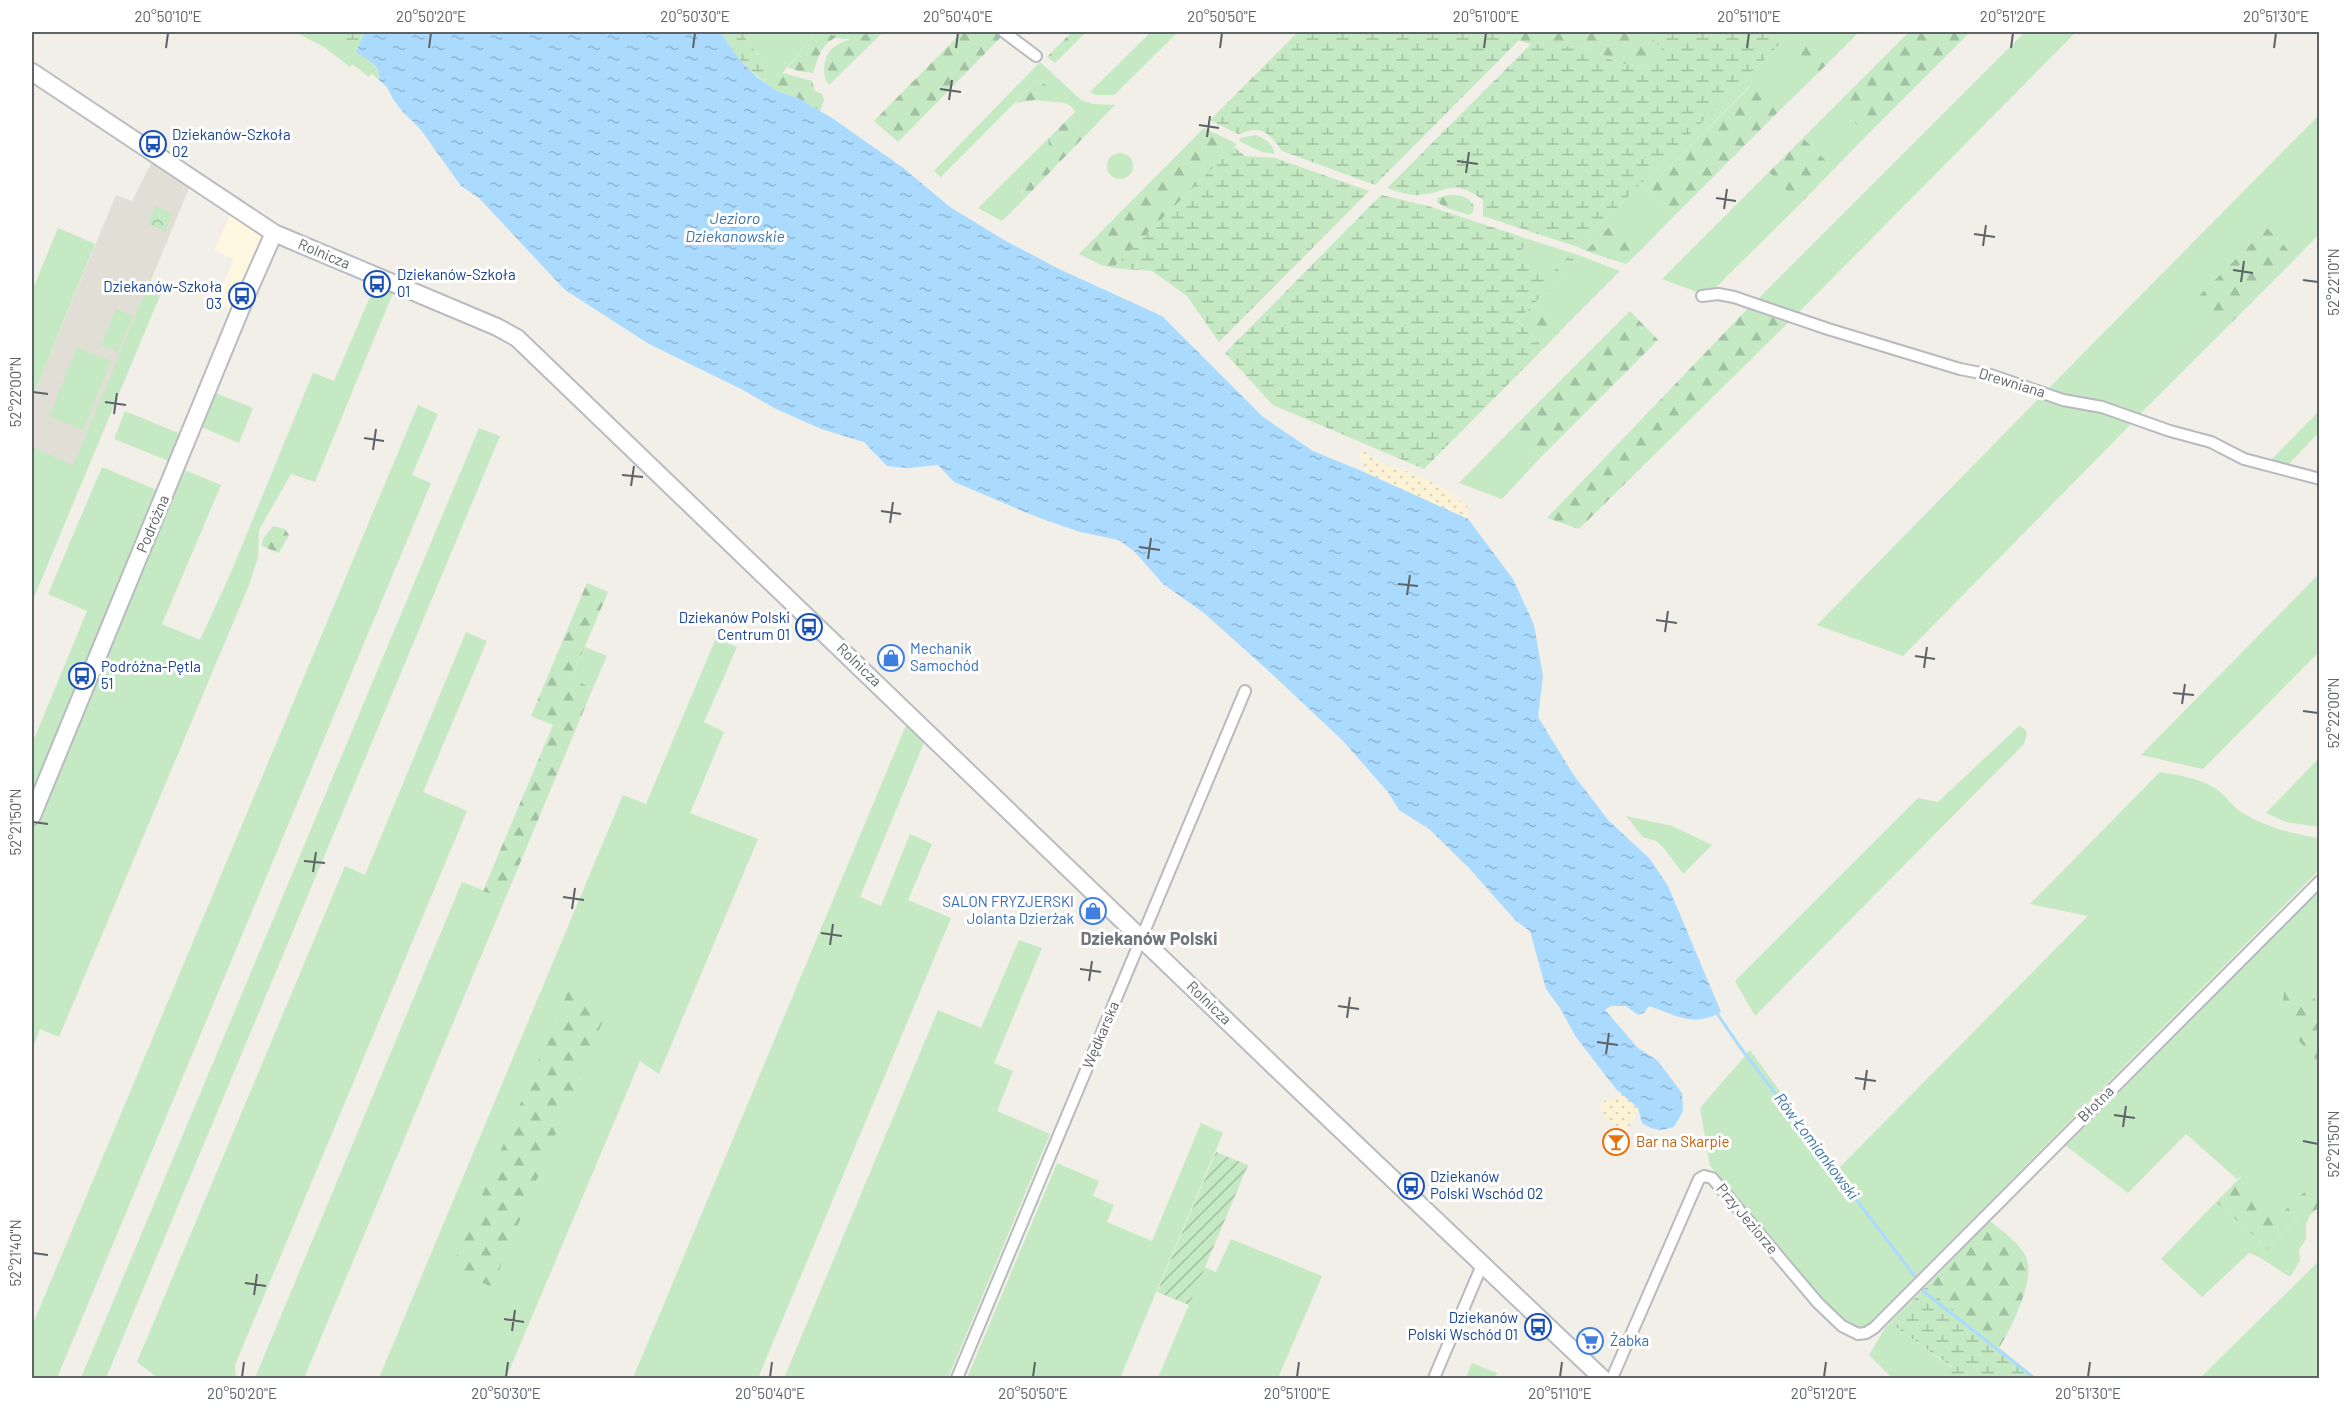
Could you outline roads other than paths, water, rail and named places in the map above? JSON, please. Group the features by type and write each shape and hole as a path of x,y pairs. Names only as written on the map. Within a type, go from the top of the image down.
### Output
{"street":[{"path":"1004,32 1036,56"},
{"name":"Rolnicza","path":"32,72 274,233 486,322 517,338 1602,1378"},
{"name":"Podróżna","path":"32,816 274,233"},
{"name":"Drewniana","path":"1702,296 1718,294 1734,297 1828,329 1960,369 1991,375 2063,400 2102,407 2170,431 2211,442 2244,459 2319,479"},
{"name":"Wędkarska","path":"957,1378 1245,691"},
{"name":"Błotna","path":"1874,1328 2319,881"},
{"name":"Przy Jeziorze","path":"1612,1378 1699,1179 1704,1176 1712,1178 1818,1303 1842,1326 1858,1334 1866,1333 1874,1328"},
{"path":"1434,1378 1482,1265"}],"water":[{"name":"Jezioro Dziekanowskie","path":"365,32 720,32 740,60 758,78 777,91 798,98 832,118 902,167 950,207 1004,240 1059,269 1162,316 1263,417 1313,451 1468,519 1513,579 1534,625 1543,676 1538,717 1573,774 1608,820 1650,859 1668,886 1721,1012 1711,1017 1693,1020 1649,1006 1644,1013 1638,1015 1626,1006 1611,1006 1605,1010 1638,1048 1657,1060 1682,1093 1683,1111 1674,1127 1658,1130 1642,1123 1638,1108 1616,1089 1576,1037 1560,1008 1546,989 1530,931 1516,921 1469,868 1429,829 1399,810 1388,792 1342,740 1204,613 1163,584 1135,552 1119,540 1080,532 1037,517 954,482 938,465 908,468 887,466 864,442 821,429 774,408 743,390 649,344 565,290 479,198 461,186 421,130 403,112 387,87 379,80 376,67 356,52"}],"waterway":[{"name":"Rów Łomiankowski","path":"1716,1012 1740,1047 1916,1278"},
{"name":"Rów Łomiankowski","path":"1921,1287 1924,1292 2034,1378"}],"place":[{"name":"Dziekanów-Szkoła 02","path":"153,144"},
{"name":"Dziekanów-Szkoła 01","path":"377,284"},
{"name":"Dziekanów-Szkoła 03","path":"242,296"},
{"name":"Dziekanów Polski Centrum 01","path":"809,627"},
{"name":"Mechanik Samochód","path":"891,658"},
{"name":"Podróżna-Pętla 51","path":"82,676"},
{"name":"SALON FRYZJERSKI Jolanta Dzierżak","path":"1093,911"},
{"name":"Bar na Skarpie","path":"1616,1142"},
{"name":"Dziekanów Polski Wschód 02","path":"1411,1186"},
{"name":"Dziekanów Polski Wschód 01","path":"1538,1327"},
{"name":"Żabka","path":"1590,1341"}],"district":[{"name":"Dziekanów Polski","path":"1149,939"}]}
